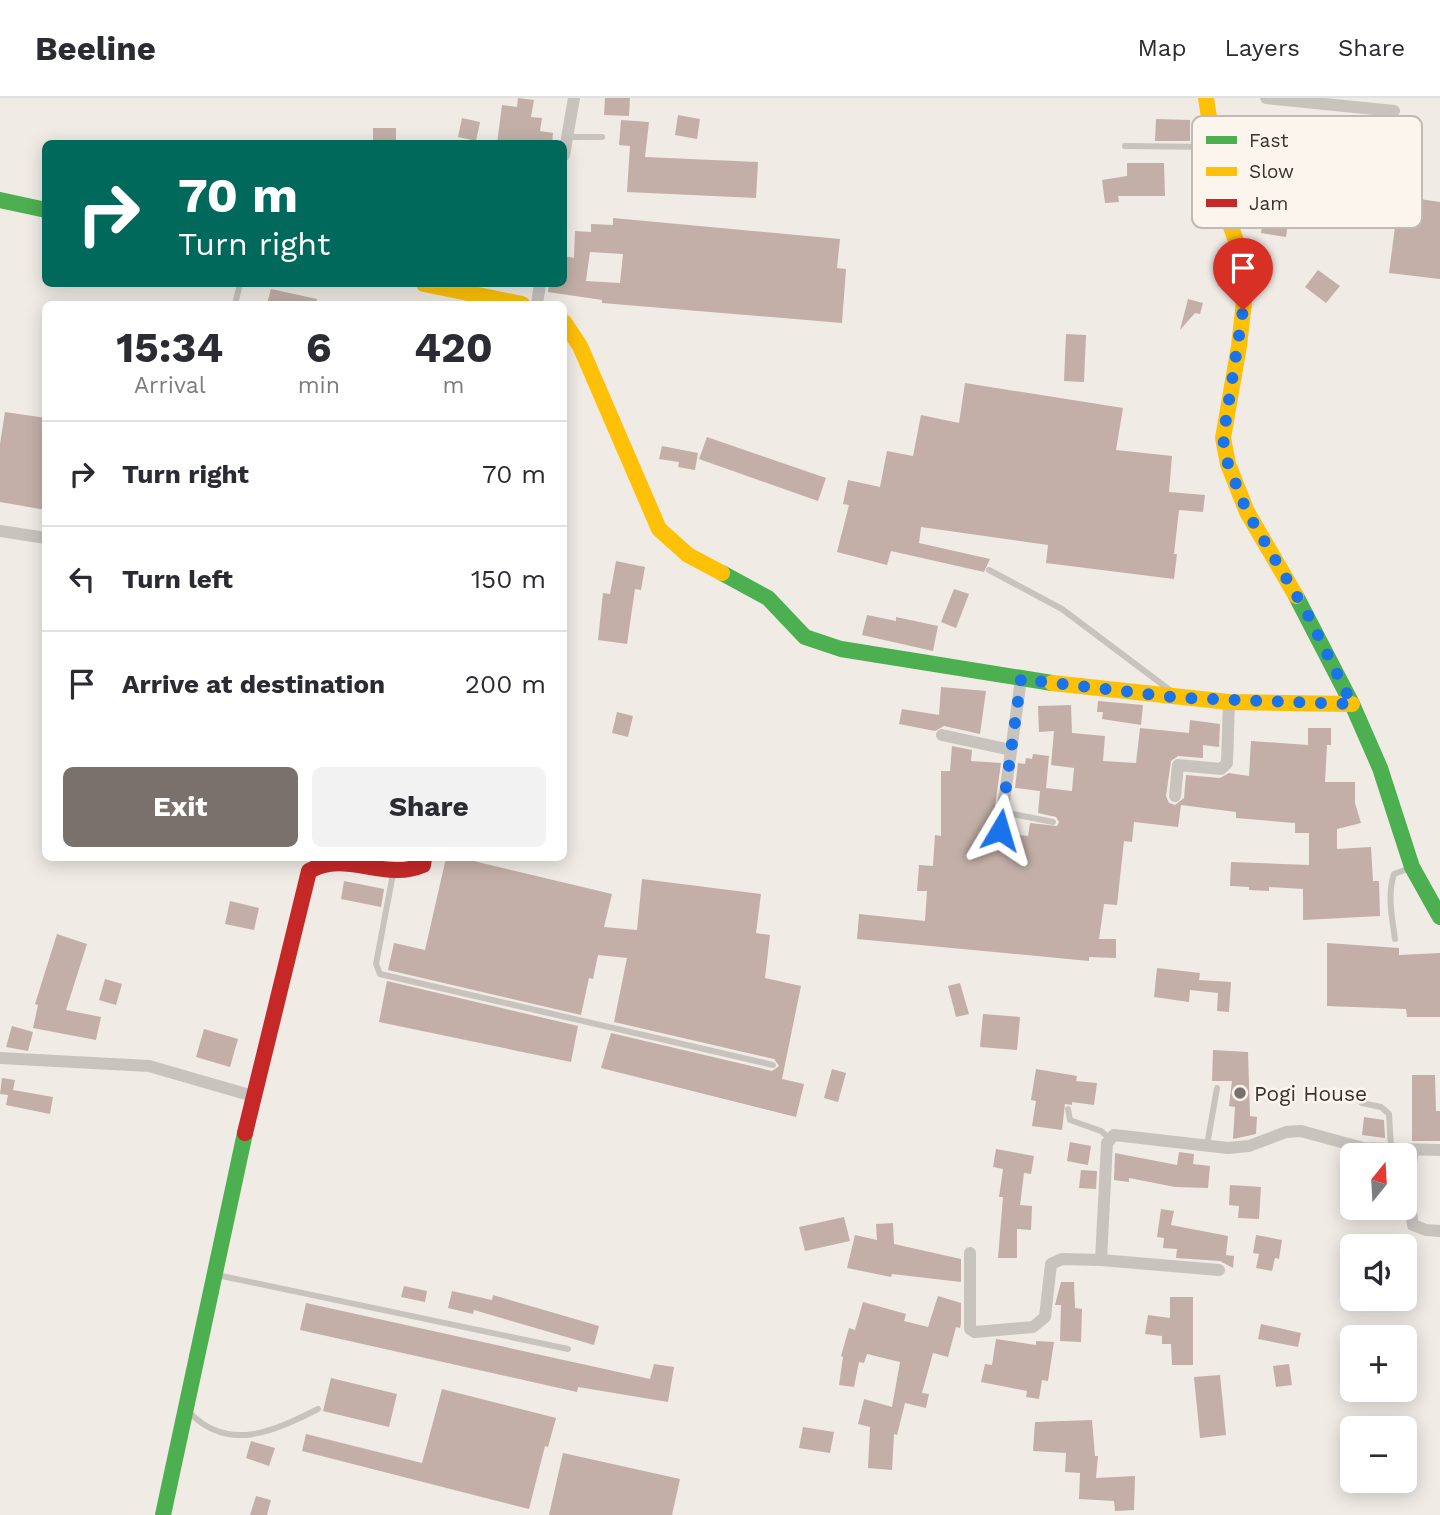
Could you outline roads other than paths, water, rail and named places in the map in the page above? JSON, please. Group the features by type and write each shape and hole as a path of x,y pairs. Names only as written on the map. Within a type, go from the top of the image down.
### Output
{"street":[{"path":"567,138 574,98"},
{"path":"1206,98 1209,116"},
{"path":"1266,98 1394,111"},
{"path":"0,200 42,209"},
{"path":"1231,228 1242,258 1246,284 1239,346 1223,439 1228,464 1247,512 1308,615 1352,704 1380,768 1412,867 1440,917"},
{"path":"439,287 507,301"},
{"path":"567,327 580,346 659,529 688,555 768,598 805,637 841,649 1021,679 1229,702 1352,704"},
{"path":"0,531 42,537"},
{"path":"995,838 1000,830 1003,812 1021,679"},
{"path":"1175,796 1178,765 1221,769 1227,762 1229,702"},
{"path":"942,735 1011,750"},
{"path":"163,1515 253,1096 309,871 318,863 335,861 412,873 423,865 424,861"},
{"path":"0,1058 149,1066 253,1096"},
{"path":"1101,1261 1109,1138 1114,1135 1207,1146 1249,1146 1293,1131 1342,1143"},
{"path":"1418,1150 1440,1150"},
{"path":"1412,1220 1413,1225 1440,1231"},
{"path":"970,1253 968,1321 970,1329 975,1332 1033,1327 1040,1323 1045,1317 1051,1264 1062,1259 1219,1270"}],"lane":[{"path":"567,138 602,137"},
{"path":"1125,146 1192,147"},
{"path":"989,570 1062,609 1181,698"},
{"path":"1003,812 1054,822"},
{"path":"1395,939 1391,883 1394,874 1412,867"},
{"path":"394,872 376,964 380,974 774,1065"},
{"path":"1207,1146 1217,1088"},
{"path":"1362,1103 1381,1107 1389,1114 1391,1143"},
{"path":"1068,1109 1070,1120 1101,1131 1109,1138"},
{"path":"215,1275 568,1349"},
{"path":"186,1408 196,1418 218,1429 254,1436 282,1427 318,1409"}],"place":[{"name":"Pogi House","path":"1240,1093"}]}
